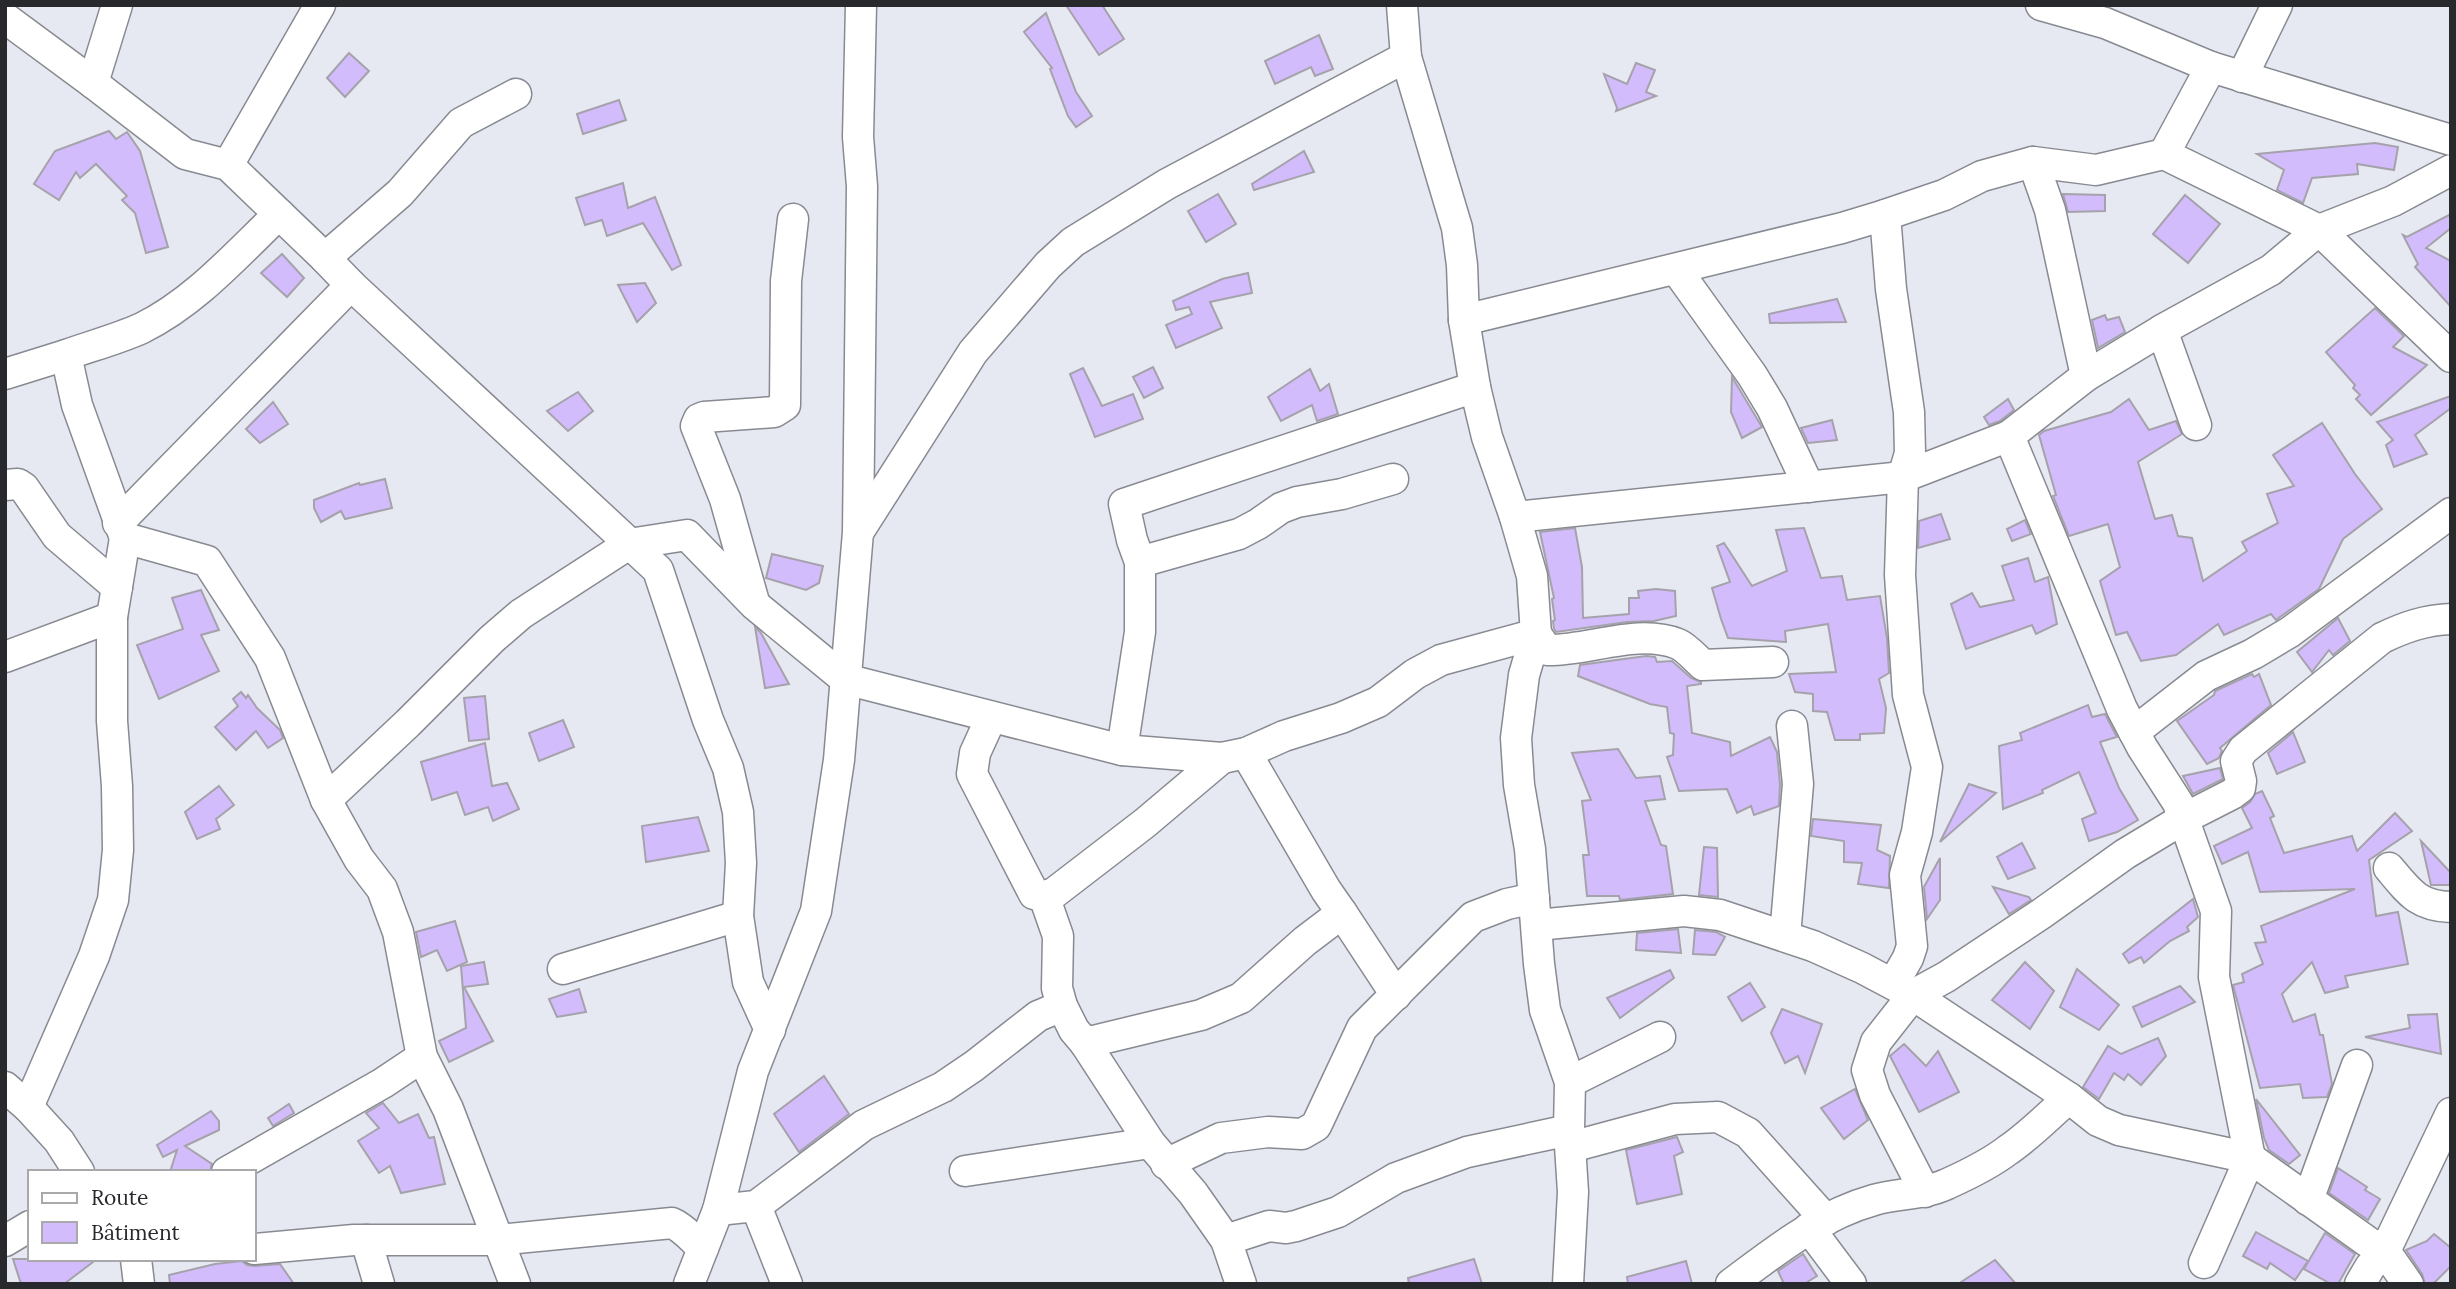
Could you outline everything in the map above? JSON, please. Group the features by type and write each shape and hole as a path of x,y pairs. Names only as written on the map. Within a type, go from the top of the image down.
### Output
{"street":[{"path":"93,82 117,5"},
{"path":"228,165 320,5"},
{"path":"690,1284 718,1210 753,1071 816,911 839,760 858,532 862,186 858,137 861,5"},
{"path":"1402,5 1406,57 1457,228 1462,265 1464,320 1475,387 1487,437 1532,576 1536,634 1524,675 1516,738 1519,785 1530,849 1545,1010 1570,1082 1573,1192 1568,1284"},
{"path":"2041,5 2105,23 2128,18 2211,66 2451,140"},
{"path":"2242,77 2277,5"},
{"path":"10,32 93,82 185,155 228,165 351,285 658,570 708,720 728,768 738,811 741,863 738,916 748,982 770,1030"},
{"path":"858,532 973,352 1048,265 1073,242 1167,184 1406,57"},
{"path":"2164,153 2211,66"},
{"path":"325,258 400,193 461,122 516,94"},
{"path":"1464,320 1842,228 1944,195 1982,176 2033,162 2096,170 2164,153 2319,230 2449,350"},
{"path":"2033,162 2050,210 2087,376"},
{"path":"1515,517 1903,477 2009,436 2087,376 2162,330 2271,270 2319,230 2393,201 2451,170"},
{"path":"5,374 142,328 186,299 279,214"},
{"path":"1885,215 1891,289 1909,412 1910,453 1903,477 1900,575 1908,695 1927,767 1917,832 1905,874 1912,946 1903,990 1876,1042 1867,1070 1875,1096 1925,1192"},
{"path":"755,605 725,499 696,426 699,419 704,417 774,412 785,405 786,281 793,219"},
{"path":"1676,268 1766,397 1809,487"},
{"path":"121,531 351,285"},
{"path":"2162,330 2196,425"},
{"path":"29,1107 93,956 113,900 118,850 112,721 112,617 121,531 77,405 66,355"},
{"path":"1122,750 1140,632 1140,562 1124,503 1475,387"},
{"path":"2009,436 2122,709 2178,803 2216,911 2214,977 2250,1158 2204,1263"},
{"path":"1140,562 1239,534 1281,508 1297,502 1342,494 1393,480"},
{"path":"5,485 18,484 24,488 57,536 117,587"},
{"path":"2134,732 2206,676 2253,654 2290,632 2451,513"},
{"path":"121,531 207,561 270,658 326,800 359,859 382,889 398,932 422,1057 448,1109 515,1284"},
{"path":"326,800 492,639 548,596 629,544 687,535 755,605 845,679 1122,750 1234,755"},
{"path":"5,657 112,617"},
{"path":"1903,990 1946,977 2125,854 2183,819 2232,794 2240,788 2236,761 2243,751 2382,638 2404,627 2430,619 2451,618"},
{"path":"1536,634 1547,650 1569,650 1594,644 1651,638 1680,645 1703,665 1773,662"},
{"path":"991,718 975,752 972,774 1034,894 1045,896 1054,893 1234,755 1341,718 1378,702 1415,674 1441,660 1536,634"},
{"path":"1785,936 1798,784 1792,726"},
{"path":"1234,755 1396,995"},
{"path":"2389,868 2412,896 2438,907 2451,907"},
{"path":"1045,896 1058,936 1057,988 1062,1006 1074,1030 1158,1154 1193,1193 1226,1240 1241,1284"},
{"path":"965,1171 1158,1154 1221,1138 1268,1132 1302,1134 1316,1126 1363,1028 1473,917 1507,904 1536,912 1684,911 1720,915 1785,936 1862,968 1903,990 2069,1098 2098,1121 2119,1130 2250,1158 2368,1242 2385,1251 2408,1284"},
{"path":"1085,1043 1201,1015 1241,998 1305,941 1342,913"},
{"path":"563,969 738,916"},
{"path":"718,1210 756,1206 864,1125 943,1087 1038,1016 1062,1006"},
{"path":"1570,1082 1660,1037"},
{"path":"231,1170 383,1083 422,1057"},
{"path":"2308,1200 2357,1065"},
{"path":"5,1087 29,1107 59,1142 78,1170"},
{"path":"1731,1284 1817,1224 1875,1199 1925,1192 1946,1184 2007,1151 2069,1098"},
{"path":"2360,1284 2370,1267 2385,1251 2451,1113"},
{"path":"1226,1240 1269,1226 1296,1226 1338,1212 1396,1178 1467,1152 1570,1139 1675,1119 1718,1117 1748,1133 1817,1224 1851,1284"},
{"path":"756,1206 787,1284"},
{"path":"256,1249 366,1240 498,1240 672,1223 682,1228 704,1248"},
{"path":"5,1241 28,1227"},
{"path":"366,1240 379,1284"},
{"path":"136,1261 139,1284"}],"building":[{"path":"1066,5 1102,5 1124,39 1099,55"},
{"path":"1046,13 1076,92 1092,116 1076,127 1068,116 1050,69 1052,68 1024,32"},
{"path":"1319,35 1333,69 1315,76 1311,67 1275,84 1265,61"},
{"path":"349,53 369,71 345,97 327,78"},
{"path":"1636,63 1655,70 1646,92 1656,96 1616,111 1604,74 1627,84"},
{"path":"619,100 626,120 583,134 577,114"},
{"path":"109,131 116,139 127,132 140,151 168,247 146,253 135,213 122,200 127,196 96,164 80,178 76,172 59,200 34,184 55,151"},
{"path":"2375,143 2398,147 2394,170 2357,164 2358,174 2312,178 2303,203 2277,190 2284,170 2257,154"},
{"path":"1304,151 1314,172 1254,190 1252,184"},
{"path":"623,183 628,208 655,197 681,265 672,270 643,223 607,236 602,220 585,225 576,198"},
{"path":"1218,194 1236,224 1206,242 1188,211"},
{"path":"2063,194 2105,195 2105,211 2068,212"},
{"path":"2185,195 2220,224 2188,263 2153,234"},
{"path":"2451,214 2451,228 2426,248 2451,261 2451,307 2415,267 2418,264 2403,235 2407,237"},
{"path":"282,254 304,278 287,297 261,273"},
{"path":"1248,273 1252,293 1210,302 1222,328 1176,348 1166,325 1192,314 1189,307 1176,310 1173,301 1222,279"},
{"path":"645,283 656,303 637,322 618,285"},
{"path":"1837,299 1846,322 1770,323 1769,314"},
{"path":"2375,308 2404,336 2393,347 2427,365 2371,415 2356,399 2360,395 2353,388 2355,385 2326,352"},
{"path":"2105,315 2107,320 2119,317 2125,332 2098,348 2092,320"},
{"path":"1153,367 1163,388 1144,398 1133,377"},
{"path":"1083,368 1102,406 1133,394 1143,419 1095,437 1070,374"},
{"path":"1310,369 1320,391 1329,384 1338,414 1317,421 1312,405 1281,421 1268,397"},
{"path":"1732,377 1762,427 1742,438 1731,412"},
{"path":"578,392 593,411 568,431 547,411"},
{"path":"2451,396 2451,408 2415,435 2427,454 2394,467 2386,445 2393,440 2377,422"},
{"path":"2008,399 2014,410 2000,421 1989,425 1984,417"},
{"path":"2129,399 2149,430 2176,421 2182,434 2138,462 2155,519 2172,515 2178,536 2192,538 2203,581 2247,551 2242,542 2278,523 2267,494 2294,486 2273,455 2322,423 2355,474 2382,509 2343,539 2319,589 2276,620 2271,614 2224,635 2218,624 2176,655 2141,661 2127,632 2116,635 2100,581 2120,567 2108,524 2069,536 2053,496 2056,495 2039,435 2044,431 2111,412"},
{"path":"273,402 288,424 260,443 246,429"},
{"path":"1832,420 1837,440 1808,443 1801,428"},
{"path":"385,479 392,508 345,519 341,511 321,522 314,508 314,500 359,483 360,485"},
{"path":"1941,514 1950,539 1918,548 1919,521"},
{"path":"2025,520 2031,534 2012,541 2007,529"},
{"path":"1575,528 1582,567 1583,618 1629,614 1629,598 1639,598 1638,591 1656,589 1675,591 1676,616 1556,632 1553,621 1554,598 1540,532"},
{"path":"1804,528 1821,578 1842,576 1847,600 1880,596 1889,673 1879,679 1886,708 1884,733 1860,734 1860,740 1835,740 1827,712 1813,711 1813,694 1795,692 1789,674 1836,672 1828,624 1785,631 1786,642 1728,638 1712,588 1730,582 1717,546 1724,543 1752,586 1787,571 1776,530"},
{"path":"772,554 823,566 819,583 806,590 766,578"},
{"path":"2028,558 2035,582 2048,577 2057,624 2036,634 2032,625 1966,649 1951,604 1972,593 1980,607 2014,600 2002,566"},
{"path":"201,590 219,630 201,635 219,671 159,699 137,645 183,629 172,598"},
{"path":"2338,618 2350,641 2333,655 2329,650 2312,672 2297,652"},
{"path":"755,627 761,633 789,684 765,688"},
{"path":"1655,657 1657,662 1672,661 1691,678 1701,682 1687,686 1692,733 1730,742 1731,756 1770,737 1777,752 1779,806 1754,815 1751,806 1737,813 1727,789 1679,791 1667,757 1673,755 1674,734 1670,733 1667,707 1650,704 1578,676 1580,665"},
{"path":"2252,674 2254,677 2259,674 2271,705 2220,748 2222,751 2219,758 2207,764 2177,721 2214,695 2215,691"},
{"path":"241,692 246,698 248,695 257,708 280,730 283,738 268,748 256,731 236,750 215,727 238,706 233,699"},
{"path":"485,696 489,739 469,741 464,698"},
{"path":"2088,705 2092,717 2105,714 2117,737 2100,742 2119,788 2138,820 2117,832 2089,841 2082,819 2096,813 2079,772 2042,790 2043,793 2003,809 1999,746 2022,740 2020,733"},
{"path":"563,720 574,747 539,761 529,733"},
{"path":"2293,732 2305,762 2277,774 2268,753"},
{"path":"485,743 492,786 507,783 519,809 493,821 488,807 465,815 457,792 432,800 421,762"},
{"path":"1618,749 1636,778 1660,776 1665,799 1645,801 1661,845 1666,846 1673,894 1620,900 1619,896 1587,896 1583,855 1589,855 1582,801 1591,800 1572,753"},
{"path":"2220,768 2223,779 2193,794 2183,776"},
{"path":"1969,784 1996,793 1940,842"},
{"path":"219,786 234,805 216,819 220,829 197,839 185,812"},
{"path":"2262,791 2274,816 2270,818 2284,853 2352,836 2357,851 2395,813 2412,831 2369,860 2376,916 2398,912 2408,964 2345,976 2348,987 2325,993 2312,962 2282,994 2293,1022 2315,1014 2320,1035 2323,1035 2332,1084 2327,1097 2303,1098 2300,1084 2260,1088 2233,985 2244,982 2242,974 2263,964 2255,943 2266,942 2261,926 2355,889 2260,892 2248,852 2222,864 2214,846 2252,828 2242,808 2255,794"},
{"path":"698,817 709,851 646,862 642,826"},
{"path":"1813,819 1881,825 1877,850 1890,856 1889,888 1858,884 1862,863 1844,862 1844,841 1811,836"},
{"path":"2421,841 2451,873 2451,885 2431,885"},
{"path":"2022,843 2035,868 2008,879 1997,857"},
{"path":"1704,847 1717,848 1718,897 1699,895"},
{"path":"1940,858 1940,900 1927,919 1924,887"},
{"path":"1993,887 2029,897 2031,900 2009,914"},
{"path":"2193,899 2198,917 2187,927 2189,931 2170,941 2144,963 2141,957 2129,963 2123,954"},
{"path":"455,921 467,962 447,971 437,950 421,957 416,932"},
{"path":"1678,929 1681,953 1636,950 1637,933"},
{"path":"1695,930 1716,932 1725,937 1715,955 1693,954"},
{"path":"484,962 488,984 464,987 493,1041 449,1062 439,1041 466,1028 461,966"},
{"path":"2025,962 2054,991 2030,1029 1992,1000"},
{"path":"2077,969 2119,1005 2099,1030 2060,1007"},
{"path":"1670,970 1674,978 1620,1018 1607,998"},
{"path":"1750,983 1765,1007 1742,1021 1728,997"},
{"path":"2180,986 2195,1002 2142,1027 2133,1007"},
{"path":"579,989 586,1012 557,1017 549,999"},
{"path":"1782,1009 1822,1024 1805,1073 1798,1056 1785,1063 1771,1033"},
{"path":"2437,1014 2441,1054 2365,1037 2410,1028 2408,1015"},
{"path":"2158,1038 2166,1056 2141,1085 2128,1074 2124,1080 2114,1073 2099,1099 2083,1087 2108,1046 2121,1054"},
{"path":"1904,1044 1926,1066 1938,1051 1959,1092 1919,1112 1890,1056"},
{"path":"824,1076 849,1114 799,1152 774,1114"},
{"path":"1855,1089 1868,1120 1844,1139 1821,1108"},
{"path":"2256,1099 2300,1155 2289,1164 2269,1150"},
{"path":"383,1103 399,1123 418,1114 429,1138 434,1137 445,1184 401,1193 390,1166 379,1173 358,1141 379,1128 366,1113"},
{"path":"289,1104 294,1113 273,1126 268,1118"},
{"path":"211,1111 219,1121 219,1130 185,1146 212,1164 210,1170 171,1170 177,1150 163,1157 157,1145"},
{"path":"1677,1137 1683,1152 1674,1156 1682,1194 1637,1204 1626,1150"},
{"path":"2338,1168 2380,1199 2368,1220 2329,1193"},
{"path":"2256,1232 2308,1261 2295,1280 2270,1263 2267,1269 2243,1256"},
{"path":"2325,1233 2355,1254 2338,1284 2331,1284 2304,1269"},
{"path":"2434,1234 2451,1248 2451,1266 2433,1284 2425,1284 2422,1274 2406,1250 2427,1241"},
{"path":"1803,1254 1817,1276 1804,1284 1784,1284 1778,1271"},
{"path":"13,1259 94,1261 64,1284 21,1284"},
{"path":"1474,1259 1482,1284 1409,1284 1408,1278"},
{"path":"1995,1260 2016,1284 1958,1284"},
{"path":"242,1261 255,1266 280,1264 294,1284 170,1284 169,1275 215,1264"},
{"path":"1686,1261 1692,1284 1628,1284 1627,1277"}]}
